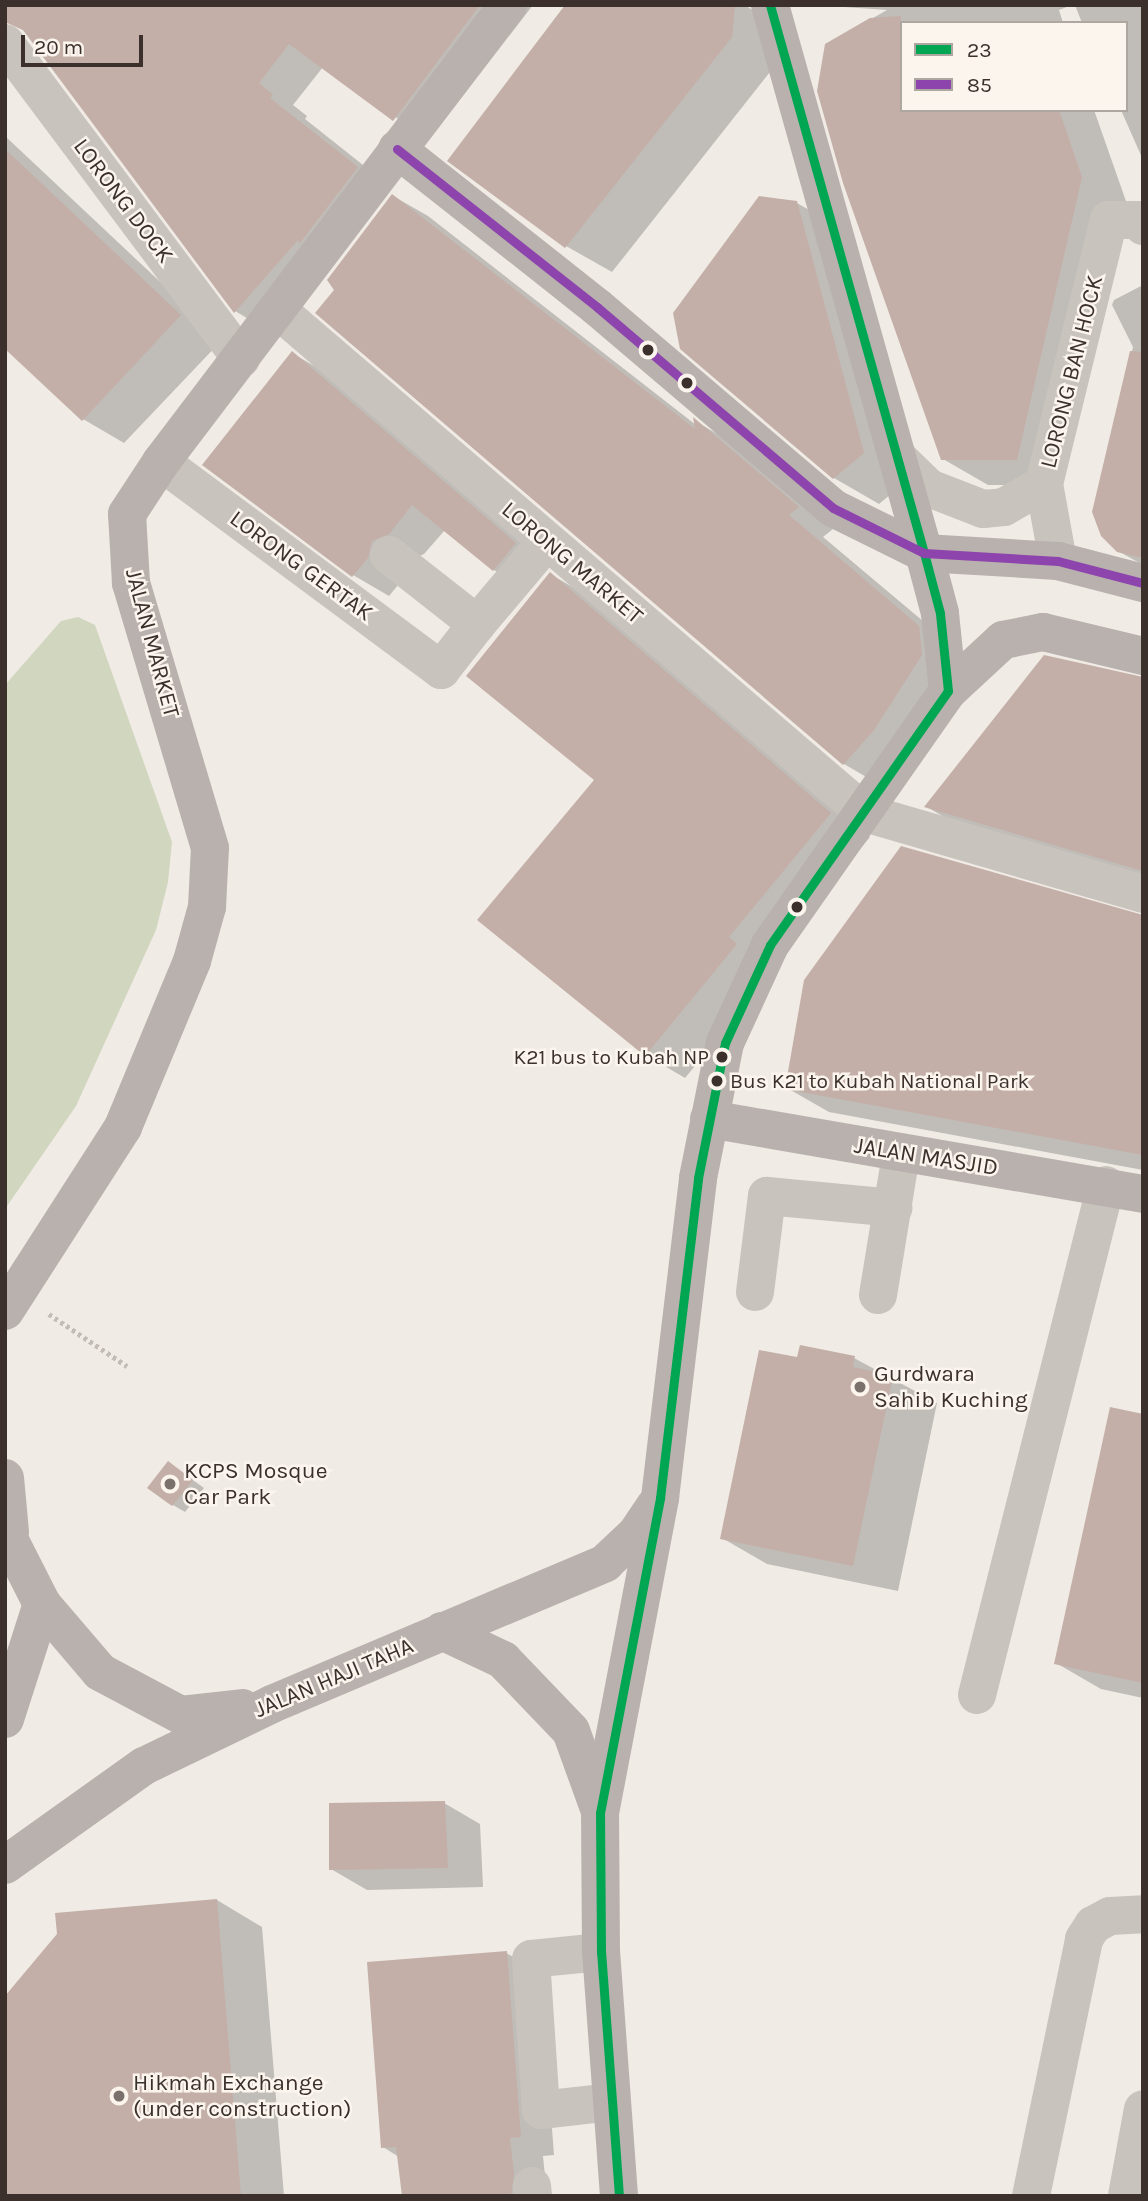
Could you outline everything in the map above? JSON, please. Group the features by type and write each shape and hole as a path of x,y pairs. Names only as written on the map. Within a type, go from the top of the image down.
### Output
{"main road":[{"name":"JALAN MARKET","path":"22,1309 123,1127 164,1019 192,961 207,907 210,848 131,583 127,514 161,462 279,311 397,149 508,5"},
{"path":"770,5 899,458 940,613 948,691"},
{"path":"397,149 597,307 833,508 924,553 1058,561 1143,583"},
{"path":"833,508 862,506 883,493 899,458"},
{"path":"619,2196 601,1952 600,1813 660,1498 709,1119 725,1043 771,945 948,691 1003,640 1044,632 1143,656"},
{"name":"JALAN MASJID","path":"709,1119 901,1154 1105,1185 1143,1194"},
{"path":"5,1478 7,1532 42,1604 100,1672 181,1715 272,1704"},
{"name":"JALAN HAJI TAHA","path":"5,1865 144,1766 272,1704 605,1563 636,1534 660,1498"},
{"path":"5,1718 42,1604"},
{"path":"442,1631 503,1660 571,1731 600,1813"}],"street":[{"name":"LORONG DOCK","path":"5,43 241,359"},
{"name":"LORONG BAN HOCK","path":"1058,561 1044,484 1109,220 1140,220 1143,226"},
{"name":"LORONG MARKET","path":"279,311 865,813"},
{"path":"899,458 929,488 983,509 1004,506 1044,484"},
{"name":"LORONG GERTAK","path":"161,462 441,670 477,624"},
{"path":"389,555 477,624 546,542"},
{"path":"865,813 1143,894"},
{"path":"878,1295 901,1154"},
{"path":"976,1695 1105,1185"},
{"path":"755,1292 767,1196 892,1208"},
{"path":"1031,2196 1084,1939 1093,1925 1110,1916 1143,1914"},
{"path":"601,1952 531,1959 541,2110 611,2102"},
{"path":"1127,2196 1143,2109"}],"path":[{"path":"22,1309 127,1366"}],"green space":[{"path":"78,617 95,625 172,842 168,882 156,930 76,1106 5,1209 5,685 61,621"}],"building":[{"path":"5,5 480,5 393,121 289,44 259,83 273,95 270,98 358,167 300,243 298,240 234,313 23,30 5,22"},
{"path":"565,5 735,5 732,37 565,248 447,161"},
{"path":"901,16 900,112 1060,112 1082,177 1017,460 941,460 843,183 817,91 825,44 870,18"},
{"path":"5,149 181,315 82,421 5,349"},
{"path":"392,194 695,429 693,417 799,507 789,515 919,626 922,655 874,730 843,765 315,313 334,290 327,280"},
{"path":"759,196 797,201 864,453 833,479 680,349 673,313"},
{"path":"292,351 516,543 493,571 412,505 389,534 372,541 368,558 352,577 202,465"},
{"path":"1130,351 1143,352 1143,558 1117,552 1101,536 1092,512"},
{"path":"550,572 831,813 729,937 737,944 645,1056 477,920 594,780 466,676"},
{"path":"1044,655 1143,677 1143,871 924,807"},
{"path":"901,846 1143,915 1143,1155 785,1089 804,980"},
{"path":"800,1345 855,1356 853,1367 893,1376 853,1566 720,1539 759,1350 797,1357"},
{"path":"1110,1407 1143,1414 1143,1683 1054,1664"},
{"name":"KCPS Mosque Car Park","path":"168,1461 193,1480 172,1506 147,1488"},
{"path":"445,1801 448,1868 329,1870 329,1803"},
{"name":"Hikmah Exchange (under construction)","path":"217,1899 241,2196 5,2196 5,1996 57,1934 55,1913"},
{"path":"507,1951 521,2137 510,2138 514,2174 511,2196 402,2196 396,2147 381,2148 367,1962"}],"transit line":[{"name":"23","path":"619,2196 601,1952 600,1813 660,1498 698,1178 725,1043 770,945 948,691 940,613 770,5"},
{"name":"85","path":"397,149 597,307 833,508 924,553 1058,561 1143,583"}],"place":[{"name":"K21 bus to Kubah NP","path":"722,1057"},
{"name":"Bus K21 to Kubah National Park","path":"717,1081"},
{"name":"Gurdwara Sahib Kuching","path":"860,1387"},
{"name":"KCPS Mosque Car Park","path":"170,1484"},
{"name":"Hikmah Exchange (under construction)","path":"119,2096"}]}
